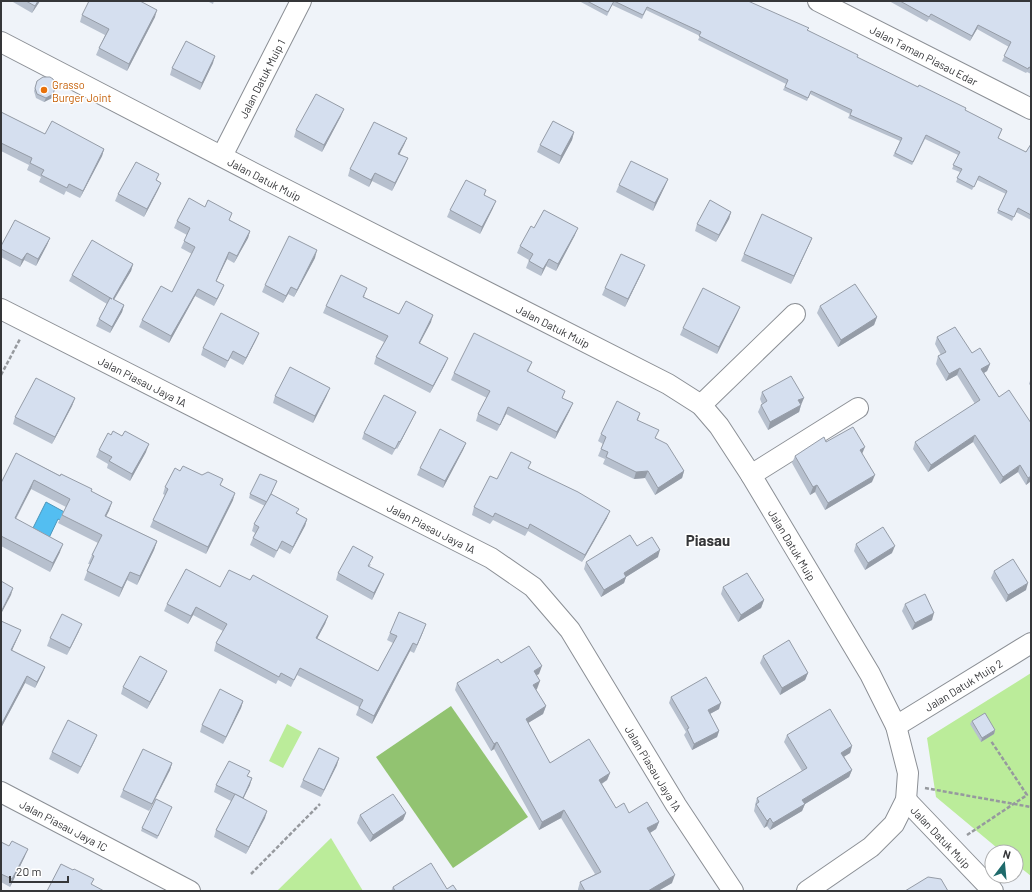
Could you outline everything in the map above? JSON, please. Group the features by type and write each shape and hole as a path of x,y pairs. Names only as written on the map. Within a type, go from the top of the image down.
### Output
{"street":[{"name":"Jalan Datuk Muip 1","path":"222,156 301,1"},
{"name":"Jalan Taman Piasau Edar","path":"818,1 1031,110"},
{"name":"Jalan Datuk Muip","path":"1,42 668,384 701,405 719,426 750,475 870,674 896,726 908,773 907,792 894,824 871,847 831,876 807,891"},
{"name":"Jalan Piasau Jaya 1A","path":"1,309 491,558 533,587 570,630 676,805 733,891"},
{"path":"701,405 795,314"},
{"path":"750,475 858,408"},
{"name":"Jalan Datuk Muip 2","path":"896,726 1031,643"},
{"name":"Jalan Piasau Jaya 1C","path":"1,792 190,891"},
{"name":"Jalan Datuk Muip","path":"907,792 950,846 993,891"}],"path":[{"path":"1,375 28,323"},
{"path":"950,846 1027,795 991,741"},
{"path":"907,792 1031,807"},
{"path":"251,874 320,804"}],"green space":[{"path":"1031,673 1031,876 1024,870 1024,844 992,844 936,797 927,738"},
{"path":"451,706 528,817 453,868 376,757"},
{"path":"287,724 302,732 283,768 269,761"},
{"path":"331,838 363,891 277,891"}],"water":[{"path":"46,502 68,514 64,522 58,519 48,540 31,532"}],"building":[{"path":"26,1 38,1 35,6"},
{"path":"89,1 140,1 157,10 129,64 99,48 109,29 82,15"},
{"path":"587,1 614,1 608,12"},
{"path":"614,1 748,1 809,28 807,30 858,55 857,57 918,87 919,85 966,108 965,110 1002,129 998,138 1026,152 1031,144 1031,215 1018,208 1014,217 998,210 1007,191 979,176 974,187 957,178 962,169 953,165 960,152 926,135 913,162 895,153 902,138 850,115 852,110 811,91 808,98 785,87 788,80 699,36 701,32 647,7 643,15"},
{"path":"900,1 1031,1 1031,68 1029,67 1028,69 1004,56 1011,42 978,25 972,36 931,14 929,17"},
{"path":"186,41 215,56 202,83 172,68"},
{"name":"Grasso Burger Joint","path":"43,77 50,77 56,85 53,94 46,98 37,94 35,88 37,81"},
{"path":"316,94 344,109 324,145 296,130"},
{"path":"1,112 45,134 52,121 104,149 83,191 69,184 67,188 41,175 44,170 30,163 32,158 1,143"},
{"path":"553,121 574,132 561,156 540,145"},
{"path":"374,122 407,138 398,154 408,158 395,183 375,173 371,180 350,169"},
{"path":"631,161 668,179 655,203 619,185"},
{"path":"136,162 159,174 156,180 161,183 147,209 118,194"},
{"path":"466,180 486,190 484,195 496,201 482,227 450,210"},
{"path":"189,198 205,207 208,200 232,213 229,220 250,231 237,256 229,252 216,281 224,285 217,299 198,289 171,336 142,320 161,286 172,292 195,247 184,241 190,228 177,221"},
{"path":"710,200 731,212 719,235 697,224"},
{"path":"544,210 578,228 558,264 549,259 543,269 529,261 533,254 520,246 531,226 534,228"},
{"path":"762,214 812,238 794,276 744,254"},
{"path":"15,220 50,238 38,259 27,253 22,260 1,249 1,246"},
{"path":"289,236 317,250 297,290 291,287 286,296 265,285"},
{"path":"92,240 133,264 113,299 124,305 112,327 99,319 110,298 112,299 72,275"},
{"path":"621,254 645,265 628,299 605,288"},
{"path":"341,275 367,288 363,297 399,314 406,301 433,315 419,343 448,358 433,386 376,357 388,336 326,306"},
{"path":"855,284 877,317 841,340 820,306"},
{"path":"703,288 740,307 719,347 683,328"},
{"path":"221,313 259,333 246,358 233,351 228,361 203,348"},
{"path":"955,327 972,353 980,348 990,364 981,369 999,397 1009,390 1031,423 1031,476 1028,478 1020,465 1003,477 975,435 931,465 915,442 980,400 960,368 949,374 938,356 946,352 937,337"},
{"path":"474,333 532,362 527,371 565,391 562,398 573,403 557,432 508,407 500,425 478,414 490,391 454,373"},
{"path":"290,367 330,388 315,416 275,396"},
{"path":"791,376 804,398 798,400 801,405 770,422 761,405 767,401 762,392"},
{"path":"36,378 75,398 55,437 15,417"},
{"path":"384,395 416,412 395,449 364,433"},
{"path":"617,401 640,413 637,420 659,430 655,438 667,444 684,471 658,488 648,471 636,472 606,457 608,452 601,449 606,437 601,434"},
{"path":"853,427 865,447 860,450 875,475 828,503 817,485 813,487 795,456 824,437 826,442"},
{"path":"440,429 466,443 445,481 420,468"},
{"path":"113,431 122,436 125,431 149,444 132,474 109,461 112,457 99,450 108,433 111,435"},
{"path":"511,452 531,462 528,468 578,492 610,511 585,555 530,524 528,529 495,513 493,517 474,507 490,476 497,479"},
{"path":"16,453 60,476 61,474 92,489 91,491 112,502 105,516 157,541 140,576 130,572 122,588 87,571 94,556 92,555 102,535 62,515 70,499 34,480 15,518 63,544 53,563 1,536 1,483"},
{"path":"183,466 202,475 208,472 223,479 220,485 235,493 208,547 153,520 168,489 165,487 175,468 180,471"},
{"path":"260,474 277,481 267,502 250,494"},
{"path":"271,494 299,509 296,513 307,519 293,547 282,541 277,551 253,538 259,527 254,524"},
{"path":"883,527 895,546 868,563 856,544"},
{"path":"630,535 637,546 652,537 660,550 624,573 626,577 604,590 586,562"},
{"path":"353,546 373,557 368,566 384,574 374,593 338,573"},
{"path":"1013,559 1028,583 1008,595 994,571"},
{"path":"186,569 220,587 229,570 250,580 253,575 328,616 316,638 378,671 397,636 390,633 399,612 426,624 417,645 413,643 374,716 359,708 363,700 300,668 294,680 281,673 279,677 216,643 227,624 196,607 191,616 167,604"},
{"path":"747,573 764,600 741,615 723,587"},
{"path":"1,581 13,588 1,612"},
{"path":"925,594 934,613 915,623 905,604"},
{"path":"62,614 82,624 70,648 50,638"},
{"path":"1,621 21,630 11,650 45,667 37,682 27,676 1,725"},
{"path":"789,640 808,673 782,688 763,656"},
{"path":"529,646 542,666 534,671 540,681 533,685 546,706 526,719 550,763 589,739 610,773 599,780 616,808 624,803 629,813 647,802 659,822 647,828 675,875 648,891 585,891 580,882 601,872 564,810 542,822 497,742 494,744 457,683 498,659 501,663"},
{"path":"140,656 167,671 150,702 123,687"},
{"path":"706,677 721,703 708,710 719,731 694,744 687,729 689,728 671,697"},
{"path":"220,689 243,701 226,737 202,725"},
{"path":"830,709 852,746 841,753 852,770 802,800 805,804 773,823 770,818 767,821 756,804 759,802 757,798 807,768 787,735"},
{"path":"985,713 995,730 982,738 972,721"},
{"path":"68,720 97,735 81,767 52,752"},
{"path":"319,748 339,758 324,790 303,780"},
{"path":"143,749 172,763 152,804 123,790"},
{"path":"229,761 250,771 247,776 252,778 243,798 216,785"},
{"path":"235,794 267,811 249,847 216,830"},
{"path":"393,794 406,813 373,835 360,815"},
{"path":"156,799 172,807 158,836 142,828"},
{"path":"12,841 28,849 12,879 1,874 1,842 9,846"},
{"path":"431,863 447,889 453,885 457,891 395,891 393,887"},
{"path":"61,864 94,879 91,884 104,891 47,891"},
{"path":"928,877 941,879 948,891 905,891"}],"place":[{"name":"Grasso Burger Joint","path":"44,90"}],"district":[{"name":"Piasau","path":"708,540"}]}
